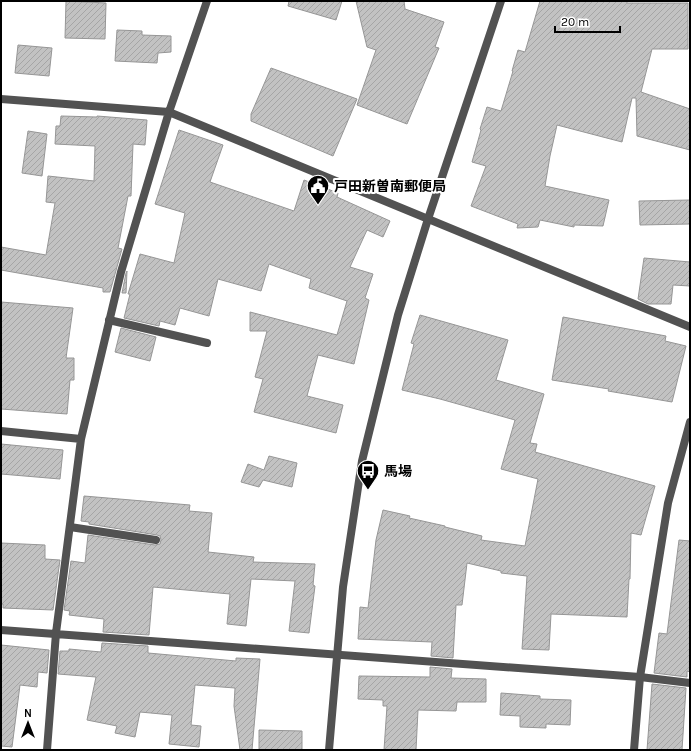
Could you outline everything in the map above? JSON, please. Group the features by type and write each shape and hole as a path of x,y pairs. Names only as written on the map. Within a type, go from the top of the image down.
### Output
{"street":[{"path":"47,750 56,633 81,439 121,272 169,112 207,1"},
{"path":"330,750 343,587 362,461 398,315 428,219 501,1"},
{"path":"1,99 169,112 690,327"},
{"path":"109,320 207,343"},
{"path":"634,750 640,677 668,503 690,422"},
{"path":"1,431 81,439"},
{"path":"70,527 156,540"},
{"path":"1,630 56,633 338,656 640,677 690,683"}],"building":[{"path":"66,1 106,3 105,39 65,38"},
{"path":"289,1 342,1 336,20 288,6"},
{"path":"356,1 404,1 405,9 444,22 435,47 439,48 407,124 357,105 376,50 367,47"},
{"path":"540,1 688,3 688,49 652,49 641,92 690,109 690,150 637,136 636,98 632,98 622,142 557,125 545,186 609,200 603,226 574,225 574,227 540,220 538,227 517,228 518,224 471,206 486,166 472,162 487,107 501,111 518,50 525,52"},
{"path":"117,30 142,31 142,35 171,36 171,52 158,53 157,63 115,61"},
{"path":"18,45 52,48 49,76 15,73"},
{"path":"271,68 357,99 333,156 251,121 251,114"},
{"path":"61,116 97,116 147,120 145,145 133,144 131,196 128,196 118,248 122,249 110,292 103,292 103,288 1,270 1,247 46,255 55,203 46,202 48,176 94,181 95,146 55,144 56,126 60,126"},
{"path":"179,130 223,145 210,182 294,211 304,180 338,193 337,197 390,221 383,237 367,230 350,267 373,274 365,298 369,300 354,364 318,355 307,396 343,405 336,433 254,412 263,379 255,377 267,331 250,331 250,312 337,335 347,301 309,288 311,279 269,264 261,291 218,279 209,316 180,308 175,325 160,321 159,326 124,318 130,294 128,294 140,254 174,263 185,213 155,204"},
{"path":"28,131 47,134 42,176 22,173"},
{"path":"690,200 690,224 640,225 639,201"},
{"path":"644,258 690,262 690,286 673,285 671,304 648,304 638,299"},
{"path":"127,271 126,293 122,293 126,273"},
{"path":"1,302 73,308 66,358 74,358 74,380 70,380 67,414 1,409"},
{"path":"420,315 508,340 496,380 544,394 530,443 537,444 535,452 655,486 641,535 631,533 627,617 551,614 549,650 522,649 527,576 501,573 501,571 467,563 462,605 456,605 453,658 431,656 432,642 358,639 360,607 368,608 376,540 383,510 482,536 481,540 525,546 538,479 501,469 515,420 402,390 414,344 411,343"},
{"path":"563,317 666,336 665,341 686,346 672,402 608,391 609,389 552,380"},
{"path":"121,328 156,337 150,361 115,352"},
{"path":"1,444 63,450 60,479 1,474"},
{"path":"269,456 297,463 292,487 263,480 259,487 241,482 248,464 264,470"},
{"path":"84,496 190,505 189,511 212,513 208,552 254,557 253,562 315,564 313,585 315,586 309,633 289,631 295,581 251,579 246,626 227,624 230,594 153,587 149,635 103,632 104,619 69,615 70,611 64,610 71,561 85,563 88,535 155,545 160,544 161,540 160,536 157,535 89,524 89,522 81,521"},
{"path":"679,540 690,541 690,672 687,671 687,677 654,673 659,633 667,634"},
{"path":"1,543 45,545 45,559 60,560 53,610 3,608 3,604 1,604"},
{"path":"102,643 148,646 148,653 236,661 236,658 260,659 252,750 240,750 234,706 235,688 195,685 191,725 201,726 199,747 169,744 172,715 140,712 135,737 115,733 117,726 87,720 96,677 58,674 60,651 69,651 69,649 101,652"},
{"path":"1,645 49,650 47,673 38,672 37,687 20,685 12,747 1,746"},
{"path":"430,667 452,669 451,678 486,679 486,702 457,702 456,711 418,710 416,750 384,750 387,706 383,706 383,700 358,699 359,676 430,677"},
{"path":"652,684 686,688 682,750 647,750"},
{"path":"501,693 540,696 540,699 571,700 570,725 546,724 546,728 520,727 520,716 500,715"},
{"path":"259,730 302,731 302,750 259,750"}],"place":[{"name":"戸田新曽南郵便局","path":"318,206"},
{"name":"馬場","path":"368,490"}]}
